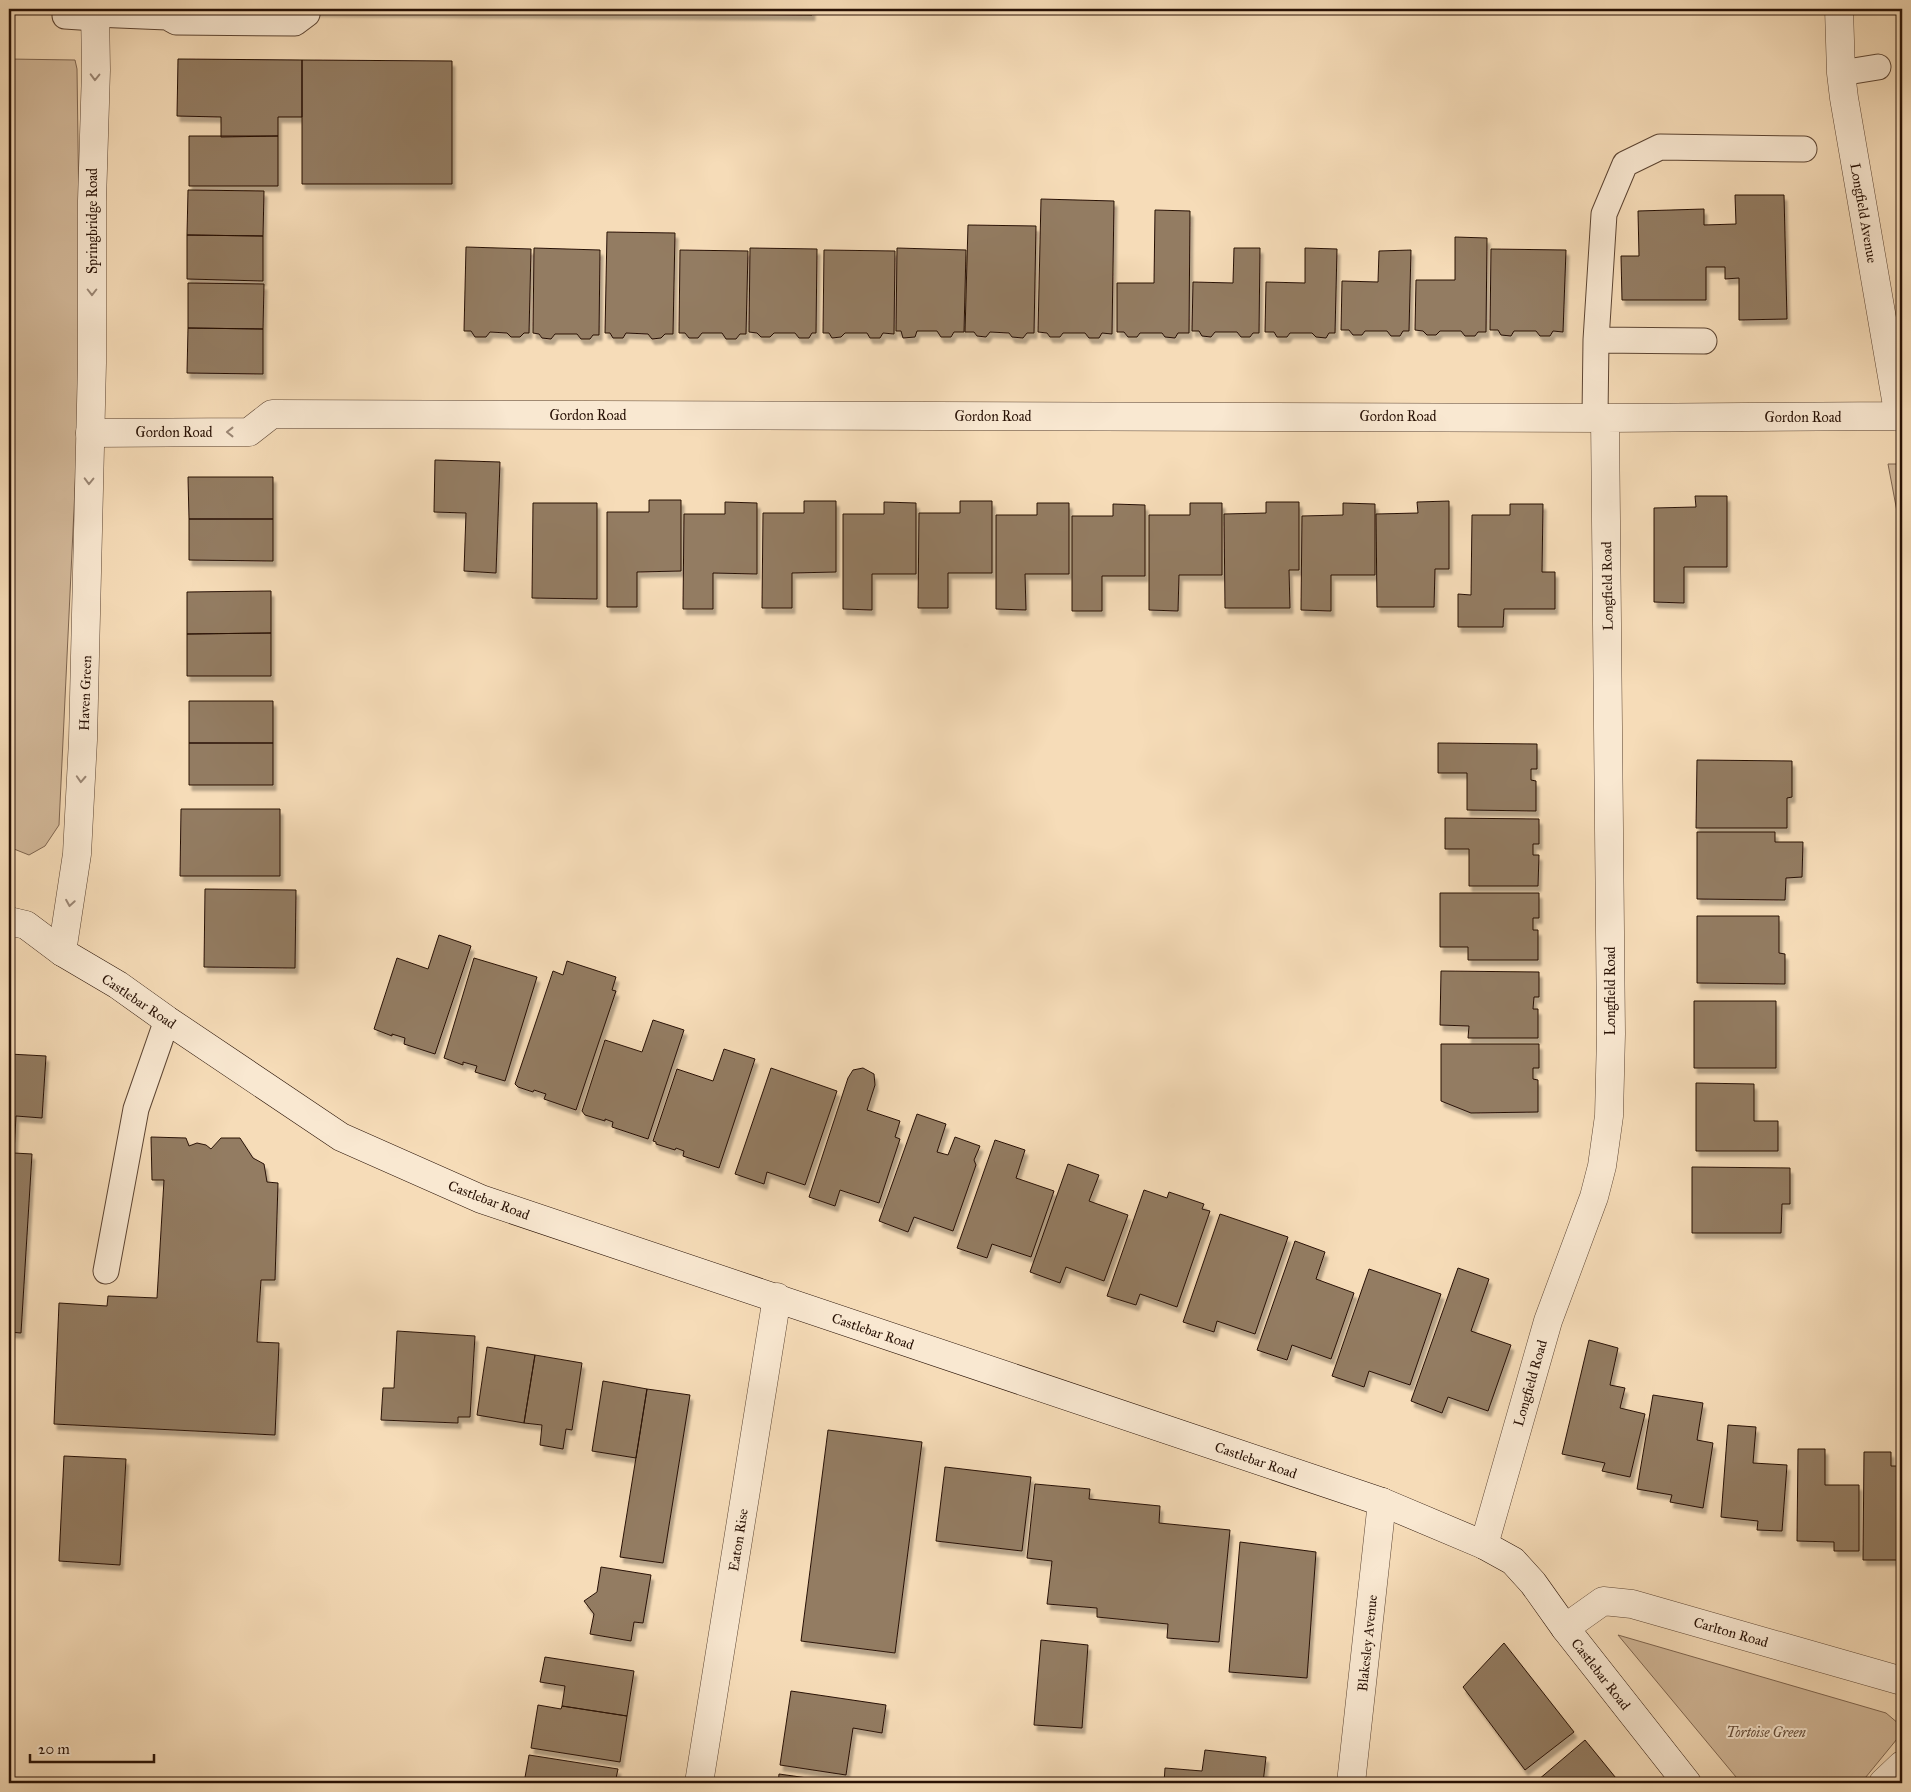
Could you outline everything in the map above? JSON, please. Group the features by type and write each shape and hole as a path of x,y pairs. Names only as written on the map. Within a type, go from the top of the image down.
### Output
{"street":[{"name":"Springbridge Road","path":"90,433 95,17"},
{"name":"Longfield Avenue","path":"1839,22 1841,73 1901,417"},
{"name":"Gordon Road","path":"90,433 249,432 272,414 1901,417"},
{"name":"Longfield Road","path":"1484,1545 1548,1321 1594,1197 1602,1166 1609,1116 1611,1034 1600,417"},
{"name":"Haven Green","path":"62,952 77,854 79,819 86,652 90,433"},
{"name":"Castlebar Road","path":"9,921 26,925 62,952 118,984 166,1020 341,1137 481,1199 1382,1502 1484,1545 1513,1561 1533,1584 1565,1628 1687,1783"},
{"name":"Eaton Rise","path":"699,1783 777,1297"},
{"name":"Blakesley Avenue","path":"1351,1783 1382,1502"},
{"name":"Carlton Road","path":"1565,1628 1603,1601 1632,1604 1902,1681"},
{"path":"1883,1783 1902,1765"}],"lane":[{"path":"64,16 95,17 167,28 176,22 295,23 307,14 308,9"},
{"path":"1841,73 1878,67"},
{"path":"1600,417 1596,340 1604,214 1625,164 1660,147 1804,149"},
{"path":"1596,340 1704,342"},
{"path":"106,1271 136,1109 166,1020"}],"green space":[{"path":"9,59 75,60 77,69 81,362 59,825 45,846 29,855 9,847"},
{"path":"1888,464 1902,464 1902,538"},
{"name":"Tortoise Green","path":"1618,1635 1886,1713 1899,1724 1897,1739 1861,1783 1741,1783"}],"building":[{"path":"812,9 812,15 215,10"},
{"path":"178,59 302,60 302,117 278,117 278,136 221,137 221,117 177,116"},
{"path":"302,60 452,61 452,184 302,184"},
{"path":"189,136 278,136 278,186 189,186"},
{"path":"188,190 264,191 263,236 187,235"},
{"path":"1735,195 1784,195 1787,319 1739,320 1739,278 1725,279 1725,267 1706,267 1706,300 1622,300 1621,256 1639,256 1638,211 1704,209 1704,225 1736,224"},
{"path":"1041,199 1114,201 1112,334 1102,333 1099,338 1089,338 1085,333 1063,333 1060,337 1050,337 1047,333 1038,332"},
{"path":"1155,210 1190,211 1189,333 1178,333 1175,338 1165,337 1162,333 1140,333 1137,337 1128,337 1124,332 1117,332 1117,283 1154,283"},
{"path":"968,225 1036,226 1034,333 1027,333 1023,338 1012,337 1009,333 990,332 986,337 977,336 974,332 965,332"},
{"path":"607,232 675,233 673,334 665,334 661,338 652,339 648,334 626,333 623,338 613,338 610,333 605,333"},
{"path":"187,235 263,236 263,281 187,279"},
{"path":"1455,237 1487,238 1486,332 1478,332 1475,336 1465,336 1461,331 1440,331 1436,335 1427,335 1423,331 1415,330 1416,280 1455,280"},
{"path":"466,247 531,249 529,333 524,333 520,337 511,337 507,333 490,332 486,337 475,337 471,331 464,331"},
{"path":"534,248 600,250 599,335 593,335 590,339 581,339 577,334 555,334 551,339 542,338 539,334 533,333"},
{"path":"750,248 817,249 816,333 812,333 809,338 799,338 795,333 774,333 770,337 761,337 757,333 749,332"},
{"path":"897,248 966,250 964,332 954,332 951,337 941,337 937,331 917,331 915,337 903,338 901,331 896,331"},
{"path":"1234,248 1260,248 1259,333 1253,333 1250,337 1241,337 1237,332 1215,332 1211,337 1202,336 1199,331 1192,331 1193,282 1233,283"},
{"path":"1305,248 1337,249 1335,333 1329,333 1326,338 1316,337 1312,333 1290,333 1287,337 1277,337 1274,332 1265,332 1266,282 1305,283"},
{"path":"1491,249 1566,250 1563,332 1553,331 1550,336 1540,336 1536,331 1514,331 1511,336 1501,335 1498,330 1490,330"},
{"path":"680,250 748,251 746,334 740,334 736,339 726,339 722,333 702,333 698,338 689,338 685,333 679,333"},
{"path":"824,250 895,251 894,334 883,333 880,338 870,338 867,333 845,333 841,337 832,338 829,333 823,333"},
{"path":"1411,250 1409,331 1403,331 1400,336 1391,336 1387,331 1365,331 1362,335 1353,335 1349,330 1341,330 1342,281 1378,282 1379,251"},
{"path":"188,283 264,284 263,329 188,328"},
{"path":"188,328 263,329 263,374 187,373"},
{"path":"435,460 500,462 496,573 464,571 466,513 434,512"},
{"path":"188,477 273,477 273,519 189,519"},
{"path":"1695,496 1727,496 1727,567 1684,567 1684,603 1654,602 1654,508 1696,507"},
{"path":"649,500 681,500 681,571 637,572 637,607 607,607 607,512 649,512"},
{"path":"804,501 836,501 836,572 792,573 792,608 762,608 763,513 804,513"},
{"path":"960,501 992,501 992,573 948,573 948,608 918,608 919,513 960,513"},
{"path":"1449,501 1449,569 1435,569 1434,607 1377,607 1376,514 1418,513 1417,502"},
{"path":"725,502 757,503 757,574 713,573 713,609 683,609 684,514 725,514"},
{"path":"884,502 916,503 916,574 872,574 872,610 843,609 843,514 884,514"},
{"path":"1266,502 1299,502 1299,570 1289,570 1290,608 1225,608 1224,514 1266,513"},
{"path":"533,503 597,503 597,599 532,598"},
{"path":"1037,503 1069,503 1069,574 1025,574 1026,610 996,609 996,515 1037,515"},
{"path":"1190,503 1222,503 1222,575 1179,575 1178,611 1149,610 1149,515 1190,515"},
{"path":"1343,503 1375,504 1375,575 1331,575 1331,611 1301,610 1302,516 1343,515"},
{"path":"1113,504 1145,505 1145,576 1102,576 1102,611 1072,611 1072,516 1113,516"},
{"path":"1510,504 1543,504 1542,572 1555,572 1555,609 1504,609 1503,627 1458,627 1458,594 1471,595 1472,515 1510,515"},
{"path":"189,519 273,519 273,561 189,560"},
{"path":"271,591 271,633 187,634 187,592"},
{"path":"271,633 271,676 187,676 187,634"},
{"path":"189,701 273,701 273,743 189,743"},
{"path":"189,743 273,743 273,785 189,785"},
{"path":"1438,743 1537,744 1537,769 1531,769 1531,780 1536,781 1536,811 1467,810 1467,773 1438,773"},
{"path":"1697,760 1792,761 1792,797 1787,798 1787,828 1696,828"},
{"path":"181,809 280,809 280,876 180,876"},
{"path":"1445,818 1539,819 1539,844 1533,844 1533,855 1539,855 1538,886 1469,886 1469,849 1445,849"},
{"path":"1697,832 1775,832 1775,842 1803,842 1802,877 1786,878 1785,900 1697,899"},
{"path":"205,889 296,890 295,968 204,967"},
{"path":"1440,893 1539,893 1539,918 1533,918 1533,930 1538,930 1538,960 1468,960 1468,947 1440,947"},
{"path":"1697,916 1779,916 1779,953 1785,954 1785,984 1697,983"},
{"path":"439,935 471,946 435,1054 404,1044 405,1038 392,1034 392,1036 374,1029 397,958 428,969"},
{"path":"474,958 537,977 505,1081 475,1072 477,1066 463,1062 463,1065 444,1058"},
{"path":"567,961 616,977 612,990 616,991 576,1110 544,1099 546,1094 534,1090 533,1092 518,1087 515,1084 553,971 563,975"},
{"path":"1441,971 1539,972 1539,997 1534,997 1533,1009 1538,1009 1538,1038 1468,1038 1469,1026 1440,1025"},
{"path":"1694,1001 1776,1001 1776,1068 1694,1068"},
{"path":"653,1020 684,1030 648,1139 612,1127 613,1122 585,1115 582,1111 605,1040 642,1052"},
{"path":"1441,1044 1539,1044 1539,1068 1533,1068 1533,1079 1538,1080 1538,1112 1471,1113 1441,1101"},
{"path":"724,1049 755,1059 719,1168 683,1156 684,1151 656,1144 653,1141 677,1069 713,1081"},
{"path":"9,1054 46,1056 42,1118 16,1116 14,1153 32,1154 21,1333 9,1332"},
{"path":"771,1068 837,1091 805,1185 767,1172 764,1184 735,1174"},
{"path":"863,1068 874,1074 875,1085 867,1110 900,1121 895,1137 900,1139 879,1203 840,1190 835,1206 809,1197 848,1078 853,1070"},
{"path":"1696,1083 1754,1084 1754,1121 1778,1121 1778,1151 1696,1151"},
{"path":"917,1114 946,1124 937,1152 948,1155 955,1137 980,1146 974,1160 976,1165 953,1231 914,1217 908,1232 879,1221"},
{"path":"151,1137 186,1138 189,1146 197,1143 206,1145 211,1149 221,1138 240,1138 253,1158 264,1164 267,1182 278,1183 275,1280 261,1280 257,1342 279,1343 275,1435 54,1424 59,1303 107,1306 108,1296 157,1298 164,1180 152,1180"},
{"path":"995,1140 1025,1150 1016,1178 1054,1191 1031,1257 992,1244 987,1258 957,1248"},
{"path":"1068,1164 1099,1175 1089,1201 1128,1215 1104,1281 1066,1267 1060,1283 1030,1272"},
{"path":"1692,1167 1790,1168 1790,1204 1782,1204 1781,1233 1692,1233"},
{"path":"1144,1190 1167,1198 1169,1192 1204,1204 1202,1209 1210,1211 1177,1307 1140,1294 1136,1305 1107,1296"},
{"path":"1220,1214 1288,1237 1255,1334 1217,1321 1214,1332 1183,1322"},
{"path":"1295,1241 1325,1252 1316,1279 1354,1293 1331,1359 1292,1345 1287,1360 1257,1350"},
{"path":"1458,1268 1489,1279 1471,1331 1511,1345 1488,1411 1448,1397 1442,1413 1411,1401"},
{"path":"1369,1269 1441,1294 1410,1385 1369,1371 1364,1387 1332,1376"},
{"path":"397,1331 475,1336 470,1417 458,1417 458,1423 381,1420 383,1388 394,1388"},
{"path":"1589,1340 1618,1348 1610,1385 1625,1388 1620,1408 1645,1414 1630,1477 1602,1471 1605,1463 1562,1454"},
{"path":"487,1347 535,1355 524,1423 477,1415"},
{"path":"535,1355 582,1363 572,1430 566,1429 563,1449 540,1445 542,1425 524,1423"},
{"path":"603,1381 647,1389 636,1458 592,1451"},
{"path":"647,1389 690,1395 663,1563 620,1557"},
{"path":"1653,1395 1703,1403 1697,1440 1713,1443 1703,1508 1670,1502 1672,1495 1637,1489"},
{"path":"1728,1425 1756,1427 1753,1463 1787,1465 1782,1531 1757,1530 1758,1521 1721,1517"},
{"path":"828,1430 922,1442 895,1653 801,1641"},
{"path":"1798,1449 1825,1449 1825,1485 1859,1485 1859,1551 1834,1551 1834,1542 1797,1541"},
{"path":"1864,1452 1891,1452 1891,1466 1902,1466 1902,1569 1897,1569 1897,1560 1863,1560"},
{"path":"64,1456 126,1459 120,1565 59,1561"},
{"path":"945,1467 1031,1477 1022,1551 936,1541"},
{"path":"1035,1484 1090,1489 1089,1499 1160,1506 1159,1523 1230,1530 1219,1642 1167,1638 1168,1624 1097,1617 1097,1608 1047,1604 1052,1561 1027,1558"},
{"path":"1240,1542 1316,1552 1307,1678 1229,1672"},
{"path":"601,1567 651,1575 643,1623 634,1622 631,1641 590,1634 594,1614 584,1601 597,1592"},
{"path":"1041,1640 1088,1645 1082,1728 1034,1725"},
{"path":"1504,1643 1574,1732 1525,1770 1463,1687"},
{"path":"545,1657 634,1671 627,1716 562,1706 565,1686 540,1682"},
{"path":"791,1691 886,1705 882,1733 853,1728 846,1775 780,1765"},
{"path":"538,1705 561,1709 562,1706 627,1716 620,1762 531,1748"},
{"path":"1585,1740 1620,1783 1541,1783 1538,1780"},
{"path":"1205,1750 1266,1757 1263,1783 1164,1783 1165,1768 1202,1771"},
{"path":"529,1755 618,1769 615,1783 524,1783"},
{"path":"779,1774 843,1783 778,1783"}]}
